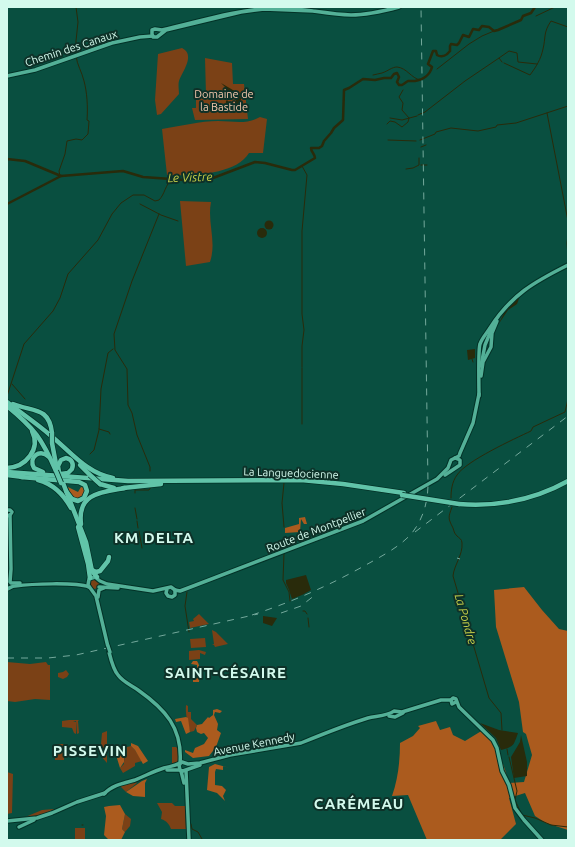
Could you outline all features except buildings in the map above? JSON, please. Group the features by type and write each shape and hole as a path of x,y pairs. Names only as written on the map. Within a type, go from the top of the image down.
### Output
{"highway":[{"path":"7,404 25,421 41,440 53,464"},
{"path":"7,404 58,444 90,475 110,488 125,488"},
{"path":"7,404 34,409 42,413 49,421 52,433 54,459 77,525 90,570 99,579"},
{"path":"7,404 48,433 90,469 110,477 137,481"},
{"path":"7,472 28,459 33,450 35,443 34,436 25,421"},
{"path":"44,472 36,470 33,466 32,461 35,455 39,453 45,454 49,457 59,472"},
{"path":"7,472 59,472 100,482"},
{"path":"7,472 21,477 41,481 50,485 60,494 71,508"},
{"name":"La Languedocienne","path":"7,472 106,482 300,482 403,494"},
{"name":"La Languedocienne","path":"7,472 100,482 243,479 301,480 343,484 460,503 492,502 520,498 545,490 568,479"},
{"path":"21,477 79,482 85,485 87,491 84,498 78,500 72,499 62,483"},
{"path":"82,532 81,512 83,505 99,493 125,488 168,483"},
{"path":"66,490 88,549 90,570 89,579"},
{"path":"90,570 100,572 108,561 109,557"}],"main road":[{"path":"314,11 278,9 241,12 178,27 162,32 157,37 152,34 154,30 158,29 162,30 249,10 286,8 357,15 399,7"},
{"path":"158,29 160,34"},
{"name":"Chemin des Canaux","path":"7,76 35,70 105,46 152,34"},
{"path":"479,392 479,345 493,323 508,304 524,289 539,279 568,265"},
{"path":"451,463 452,466 456,468 460,465 460,455 473,423 483,362 491,346 493,328 508,304"},
{"name":"Route de Montpellier","path":"176,591 180,591 363,521 437,478 447,470 452,460 460,455"},
{"name":"Route de Montpellier","path":"176,591 360,524 428,486 456,468"},
{"path":"7,510 11,511 8,516 11,572 9,584"},
{"path":"81,583 88,578 90,570"},
{"path":"9,584 81,583 94,576 122,587 166,591"},
{"path":"89,579 90,588 98,603 101,614"},
{"path":"99,579 98,588 96,591 114,669 120,677 154,702 169,719 175,730 180,746 179,764 184,784 188,840"},
{"path":"9,584 59,584 90,588 112,587 153,592 166,591 171,586 176,591 174,596 170,597 166,591"},
{"path":"59,584 87,589 93,594 98,603"},
{"path":"98,597 98,592 101,589 112,587"},
{"path":"109,652 114,666 122,676 153,700 172,720 180,741 185,763 188,765 186,770 188,840"},
{"path":"392,715 394,710 398,714 441,700 453,702 491,737 495,744 499,763 508,783 513,802 519,814 542,840"},
{"name":"Avenue Kennedy","path":"179,764 200,763 230,755 290,746 364,719 378,715 392,715"},
{"name":"Avenue Kennedy","path":"180,770 186,770 230,756 300,745 353,724 376,717 392,715"},
{"path":"104,794 118,785 179,764"},
{"path":"19,827 77,802 104,794 119,786 170,769 180,770"},
{"path":"7,821 26,820 48,814"}],"green space":[{"name":"Domaine de la Bastide","path":"182,48 186,51 188,59 179,81 179,94 161,114 157,115 155,100 158,54"},
{"name":"Domaine de la Bastide","path":"205,58 232,63 233,84 244,84 248,119 195,120 192,108 196,108 196,96 206,95"},
{"path":"260,117 267,119 263,153 249,153 243,160 234,166 212,173 167,175 162,129 211,121 244,122"},
{"path":"180,201 211,202 210,217 213,247 210,262 186,266"},
{"path":"92,579 96,579 98,580 98,588 92,589 89,586 89,582"},
{"path":"199,614 209,624 190,628 189,622 194,621 193,619"},
{"path":"212,630 228,644 215,647 212,645 214,644"},
{"path":"205,638 206,647 191,648 190,639"},
{"path":"199,650 206,652 205,655 200,653 200,659 189,660 189,651"},
{"path":"7,662 30,664 46,662 50,665 50,700 35,699 15,702 7,701"},
{"path":"66,670 69,674 67,677 63,679 58,677 58,673"},
{"path":"186,705 188,706 188,712 191,712 191,719 197,725 194,731 190,732 186,715"},
{"path":"79,720 79,733 77,734 76,721 73,722 76,722 76,734 72,728 62,727 62,721"},
{"path":"107,731 107,763 100,755 102,733"},
{"path":"55,744 64,744 64,760 55,760"},
{"path":"131,746 142,761 135,763 135,766 123,773 120,768 124,764 127,747"},
{"path":"172,747 176,747 179,750 178,762 172,765"},
{"path":"7,772 13,774 12,813 7,814"},
{"path":"137,783 126,792 120,786"},
{"path":"157,803 172,803 175,806 185,806 186,829 171,829 168,823 161,819 162,812"},
{"path":"42,810 55,810 37,817 23,818"},
{"path":"125,814 131,819 130,826 125,832 122,829"},
{"path":"75,828 85,828 85,840 75,840"}],"shaded area":[{"path":"221,83 238,93 241,98 240,108 238,111 233,113 232,103 229,105 229,112 227,113 225,110 227,100 235,103 236,100 234,97 223,94 222,92 225,87"},
{"path":"269,220 274,225 269,230 264,225"},
{"path":"262,228 267,233 262,238 257,233"},
{"path":"520,296 517,304 508,310 498,325 504,313"},
{"path":"475,349 475,358 468,360 467,350"},
{"path":"68,487 78,492 81,487 85,488 86,495 79,498 74,498"},
{"path":"305,517 307,524 304,524 301,519 300,532 285,533 285,528 299,524 299,518"},
{"path":"306,575 311,590 292,599 286,580"},
{"path":"524,587 559,629 568,631 568,830 546,823 535,816 525,793 509,798 516,824 500,840 427,840 408,795 392,796 398,770 400,743 413,736 420,728 418,726 436,721 440,730 450,727 453,735 465,741 483,730 493,742 505,768 509,783 524,782 532,755 526,734 523,732 519,702 496,627 494,590"},
{"path":"263,616 277,618 272,626 263,623"},
{"path":"193,661 197,661 199,666 199,682 193,682 193,679 197,678 197,665 191,664"},
{"path":"217,709 222,711 220,713 215,712 214,715 218,724 217,730 221,733 216,747 209,756 193,758 185,752 185,750 193,753 195,748 204,744 208,738 204,733 201,734 197,732 197,725 202,724 208,717 209,718 213,715 213,710"},
{"path":"188,718 190,732 186,734 181,721 176,722 175,719"},
{"path":"480,723 499,730 518,733 514,743 511,747 501,750 496,738"},
{"path":"521,735 527,762 527,776 514,778 511,757 520,742"},
{"path":"131,743 138,746 148,761 143,764 131,746"},
{"path":"116,747 127,747 124,762 120,768 116,755"},
{"path":"215,764 223,766 223,770 216,769 215,785 222,786 226,790 223,796 225,801 217,793 207,790 209,767"},
{"path":"147,779 145,783 145,797 133,796 126,792 142,781"},
{"path":"120,805 125,814 122,829 125,832 121,840 109,840 104,835 106,816 104,807"}],"waterway":[{"path":"76,7 78,22 76,53"},
{"name":"Le Vistre","path":"7,159 25,161 61,176 123,171 143,177 185,180 213,178 255,162 295,170 315,158 311,148 319,148 322,146 334,128 343,120 344,90 363,79 375,80 391,78 397,73 399,77 397,82 399,85 402,85 408,81 421,80 426,77 431,70 432,67 428,64 433,51 436,51 437,55 439,56 444,56 450,51 451,44 457,45 463,35 469,37 473,29 479,30 482,26 489,27 494,31 498,30 521,20 523,16 531,13 535,7"},
{"path":"536,16 555,7"},
{"path":"504,63 530,75 541,56 546,32 551,21 568,27"},
{"path":"437,69 469,44 494,31"},
{"path":"499,58 509,51 517,53 518,62 537,64"},
{"path":"60,176 59,171 65,154 67,141 76,139 82,140 88,134 89,121 87,120 86,90 76,56"},
{"path":"418,115 425,112 465,81 499,58 502,62"},
{"path":"373,75 397,67 404,69 420,80"},
{"path":"403,90 399,97 403,103 402,110 409,118"},
{"path":"420,140 435,134 436,132 451,128 478,131 496,127 497,125 516,123 568,106"},
{"name":"La Pondre","path":"547,113 568,221"},
{"path":"390,118 402,120 417,116"},
{"path":"387,124 390,121 395,122 402,127 408,122 409,118"},
{"path":"388,140 416,141"},
{"path":"421,147 426,145"},
{"path":"406,169 419,165 419,158"},
{"path":"421,165 427,165"},
{"path":"302,166 307,175 302,231 302,314 304,330 302,367"},
{"path":"7,204 61,176"},
{"path":"7,396 24,344 53,311 60,298 68,274 98,240 112,214 121,203 133,195 144,195 155,201 159,200 172,179"},
{"path":"140,204 161,215 178,221"},
{"path":"150,471 150,467 137,435 132,413 128,405 127,369 115,350 114,334 132,281 159,214"},
{"name":"La Pondre","path":"568,235 568,256"},
{"path":"90,454 94,450 99,430 101,389 108,353 113,349"},
{"path":"302,368 302,424"},
{"path":"12,384 25,399"},
{"name":"La Pondre","path":"451,498 454,480 462,469 480,457 531,431 533,427 565,412 568,399"},
{"path":"99,429 109,432 110,434"},
{"path":"284,483 282,503 284,527"},
{"path":"135,493 135,490 149,490 151,487"},
{"name":"La Pondre","path":"452,507 449,520 462,543 461,552 453,576 489,698 501,713 502,730"},
{"path":"135,508 137,519"},
{"path":"7,552 8,519"},
{"path":"137,521 138,528"},
{"path":"139,531 142,548"},
{"path":"284,554 283,580 289,592 290,601"},
{"path":"7,559 7,572"},
{"path":"187,592 185,606 189,632"},
{"path":"303,611 307,614"},
{"path":"308,618 309,627"},
{"name":"La Pondre","path":"507,749 508,755"},
{"path":"509,757 517,791 515,800 522,815 535,818 551,825 568,827"},
{"path":"191,824 192,829 198,832 202,839"}],"railway":[{"path":"252,615 281,605 323,587 377,559 402,543 412,533 416,528 424,510 428,484 421,7"},
{"path":"415,532 568,416"},
{"path":"281,613 301,606 315,595"},
{"path":"7,658 48,658 76,655 258,614"}],"district":[{"name":"KM DELTA","path":"154,537"},
{"name":"SAINT-CÉSAIRE","path":"226,672"},
{"name":"PISSEVIN","path":"90,750"},
{"name":"CARÉMEAU","path":"359,803"}]}
